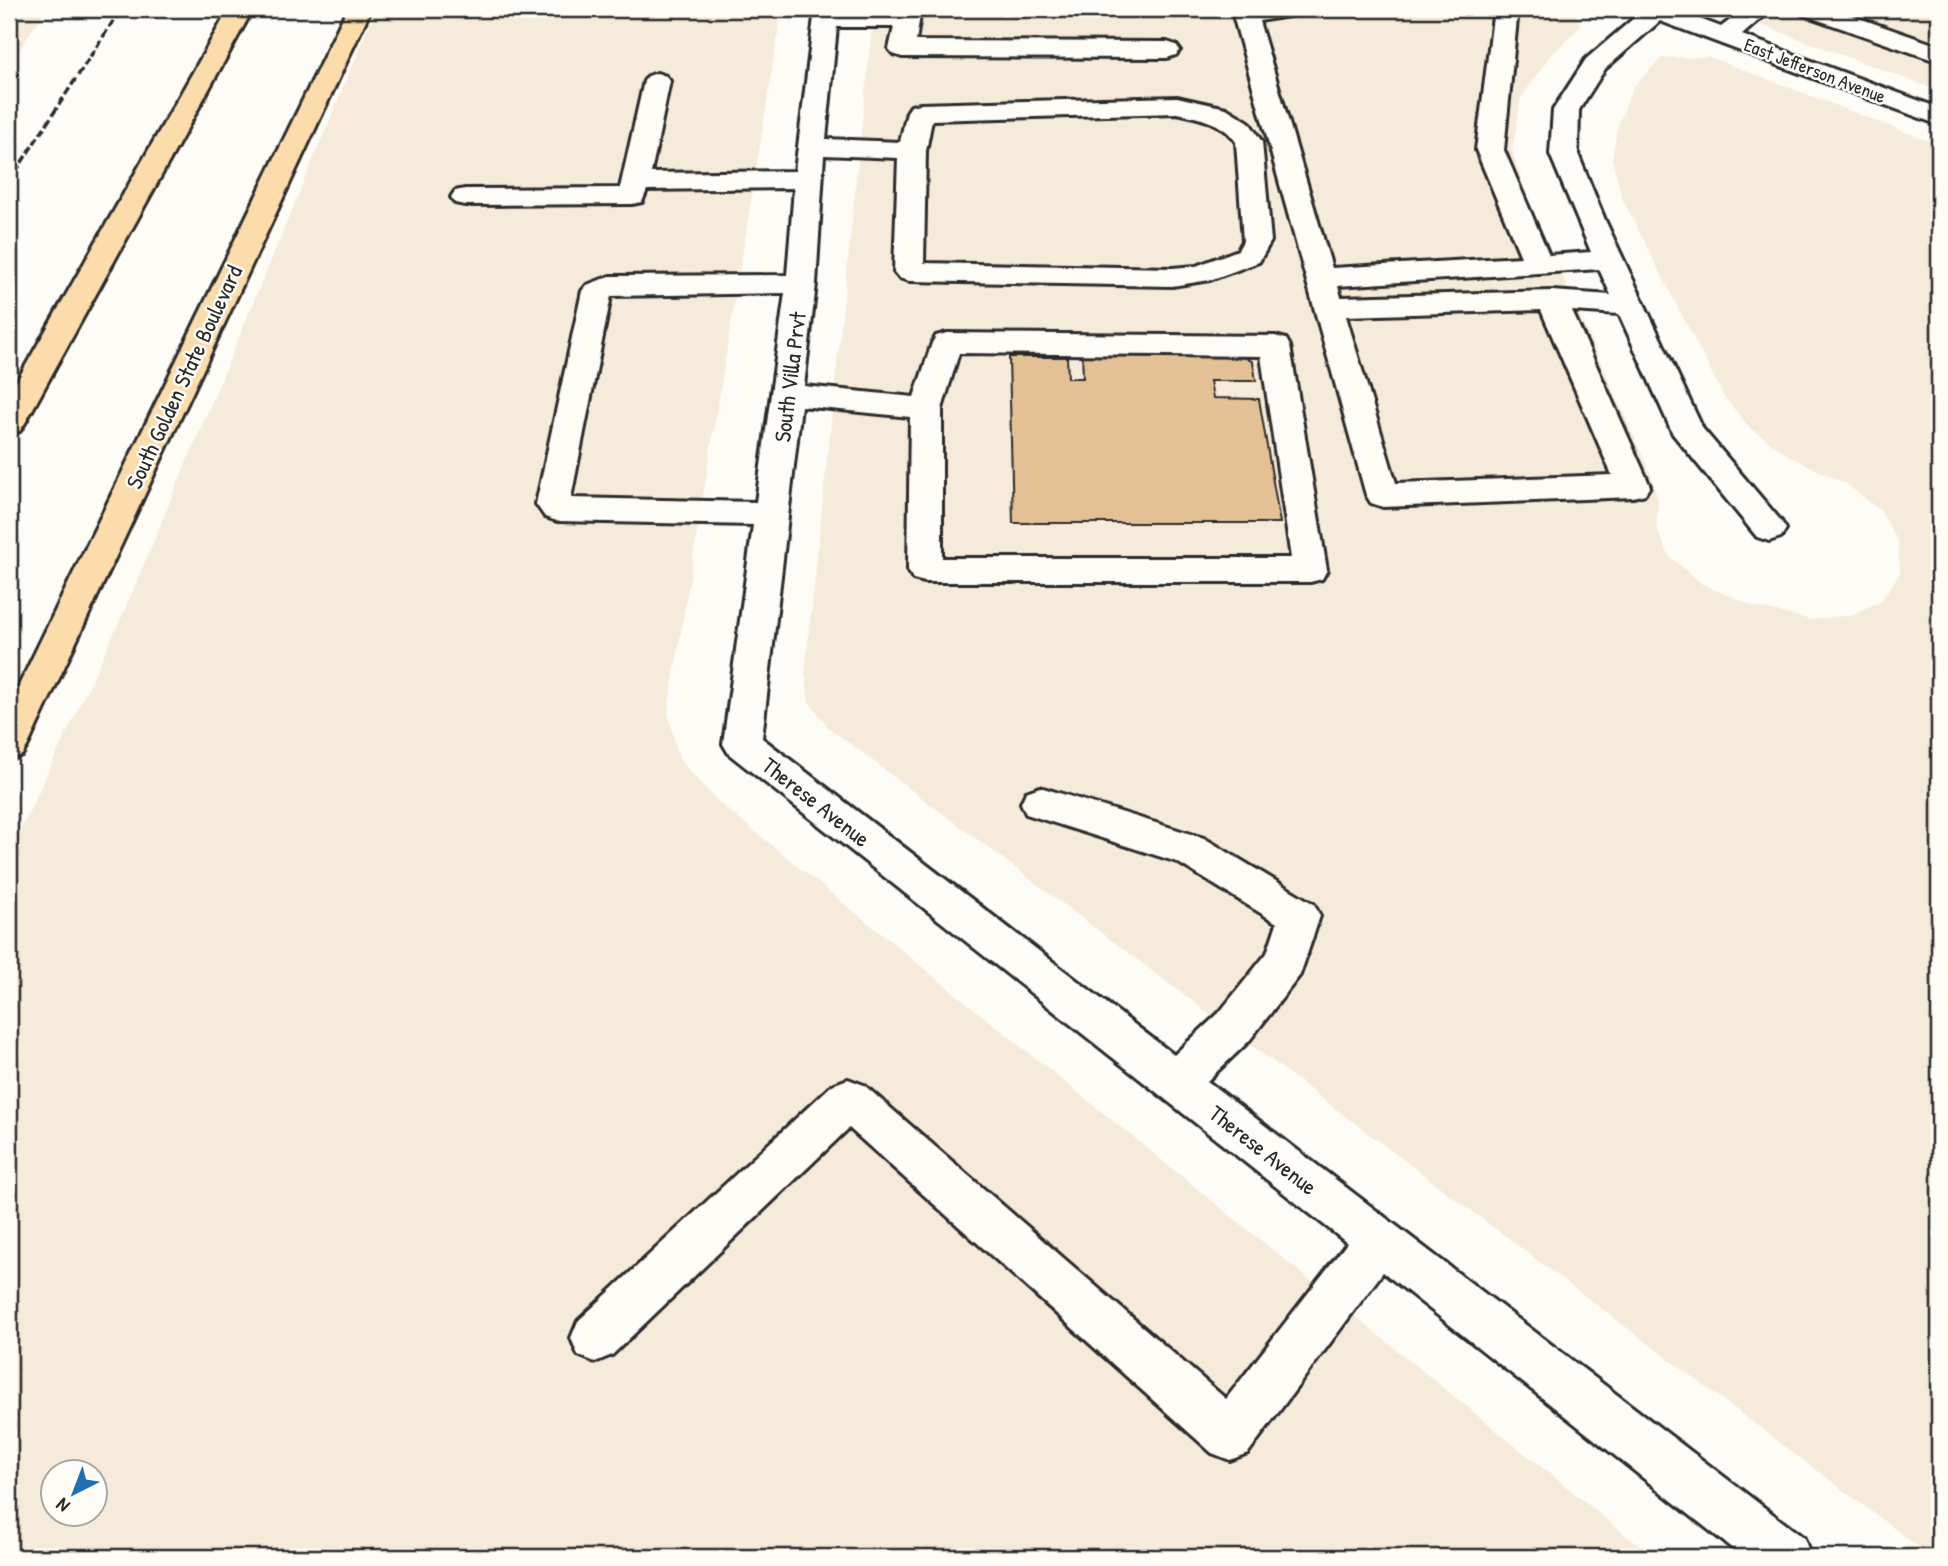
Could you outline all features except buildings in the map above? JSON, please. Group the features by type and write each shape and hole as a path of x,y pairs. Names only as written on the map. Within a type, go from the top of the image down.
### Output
{"main road":[{"path":"9,423 241,9"},
{"name":"South Golden State Boulevard","path":"9,746 359,9"}],"street":[{"path":"1292,9 1245,15 1383,495 1633,486 1552,300"},
{"path":"1506,9 1490,150 1539,265"},
{"path":"1656,9 1595,64 1566,110 1564,154 1608,260 1689,434 1769,529"},
{"name":"East Jefferson Avenue","path":"1656,9 1939,117"},
{"path":"1725,36 1760,9"},
{"path":"1810,9 1939,54"},
{"path":"826,14 908,14 902,49 1167,50"},
{"name":"South Villa Prvt","path":"742,744 801,284 811,146 826,14"},
{"path":"465,197 632,196 657,81"},
{"path":"1177,105 1217,114 1240,128 1249,142 1257,241 1249,256 1200,274 1172,277 909,272 912,151 920,112 1177,105"},
{"path":"811,146 912,151"},
{"path":"635,182 808,179"},
{"path":"1325,293 1539,265 1608,260"},
{"path":"772,514 557,509 553,504 597,291 610,285 801,284"},
{"path":"1325,293 1552,300 1630,306"},
{"path":"947,343 1275,346 1310,570 925,570 926,409 947,343"},
{"path":"787,395 926,409"},
{"name":"Therese Avenue","path":"742,744 1785,1557"},
{"path":"1040,803 1190,850 1300,916 1285,962 1234,1027 1177,1083"},
{"path":"595,1338 848,1098 1230,1435 1378,1240"}],"shaded area":[{"path":"9,9 46,9 9,66"},
{"path":"376,9 782,9 668,712 679,759 717,801 1653,1557 9,1557 9,854 124,612"},
{"path":"874,9 1573,9 1581,26 1550,56 1521,98 1512,150 1528,199 1651,475 1658,500 1656,527 1669,556 1702,584 1755,607 1812,620 1850,615 1881,601 1900,573 1898,542 1881,511 1845,483 1793,458 1750,428 1724,397 1622,198 1612,159 1618,125 1633,87 1662,58 1709,57 1939,145 1939,1557 1932,1557 829,728 809,702 805,672"},
{"path":"1719,9 1939,9 1939,91"}],"railway":[{"path":"9,182 121,9"}]}
